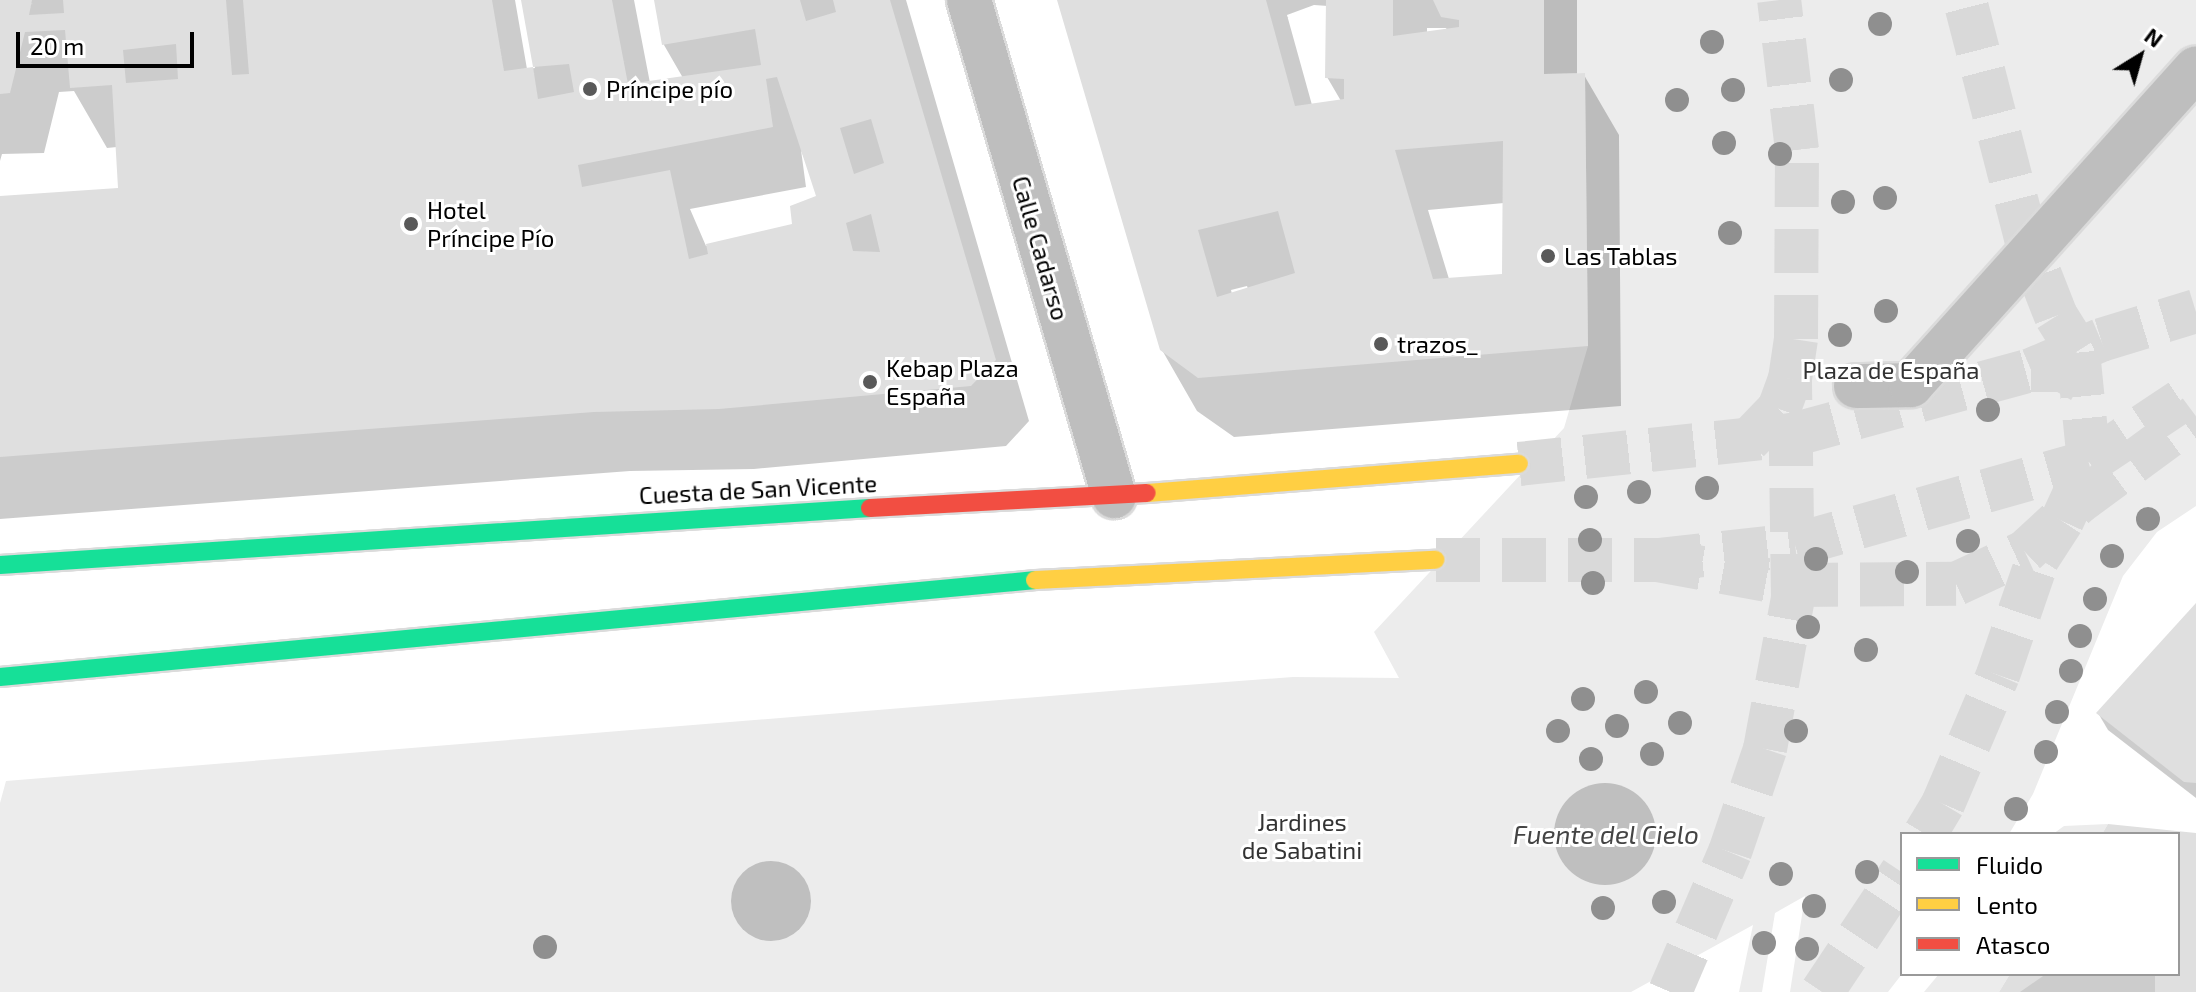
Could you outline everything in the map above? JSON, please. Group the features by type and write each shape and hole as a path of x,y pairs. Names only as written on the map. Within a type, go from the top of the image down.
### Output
{"main road":[{"name":"Cuesta de San Vicente","path":"0,565 643,519 1114,496 1519,464"},
{"path":"0,677 934,585 1436,560"}],"street":[{"name":"Calle Cadarso","path":"969,0 1114,496"},
{"path":"1856,386 1911,385 2196,68"}],"green space":[{"path":"1544,0 2196,0 2196,506 2157,532 2123,576 2033,794 2010,832 1900,832 1900,976 1888,992 1790,992 1805,896 1775,913 1762,992 1739,992 1753,925 1631,992 0,992 0,803 6,781 1293,677 1399,678 1374,632 1564,428 1588,346 1585,73 1544,74"},
{"path":"2108,824 2103,832 2056,832 2064,826"},
{"path":"1937,976 2009,976 1999,992 1924,992"}],"water":[{"name":"Fuente del Cielo","path":"1605,783 1624,787 1641,798 1652,815 1656,834 1652,853 1641,870 1624,881 1605,885 1586,881 1569,870 1558,853 1554,834 1558,815 1569,798 1586,787"},
{"path":"771,861 786,864 799,873 808,886 811,901 808,916 799,929 786,938 771,941 756,938 743,929 734,916 731,901 734,886 743,873 756,864"}],"building":[{"path":"0,0 32,0 29,15 64,13 63,0 226,0 232,75 249,74 243,0 492,0 504,71 533,67 521,0 612,0 628,84 761,65 755,29 662,45 654,0 800,0 806,21 836,12 833,0 890,0 996,360 971,386 719,409 594,412 0,457 0,196 118,188 112,85 70,88 65,30 25,32 10,93 0,94","holes":["176,44 178,79 126,83 123,50","569,64 574,92 538,99 533,67","777,77 816,196 790,206 792,224 706,244 708,254 689,259 670,170 582,187 578,165 773,127 766,79","871,119 884,163 854,174 840,128","871,214 880,252 853,251 846,223"]},
{"path":"1057,0 1266,0 1295,106 1344,99 1344,79 1325,78 1326,0 1393,0 1393,36 1459,27 1459,20 1441,17 1433,0 1544,0 1544,74 1585,73 1588,346 1198,378 1160,350","holes":["1503,141 1502,274 1433,279 1395,150","1278,211 1295,273 1217,297 1198,230"]},
{"path":"2196,603 2196,783 2184,782 2096,713"},
{"path":"2108,824 2196,833 2196,992 2155,992 2155,976 2180,976 2180,832 2103,832"},
{"path":"2009,976 2043,976 2020,992 1999,992"}],"tunnel":[{"path":"1748,441 1779,409 1790,379 1796,339 1797,150 1779,0"},
{"path":"1926,832 1943,804 1998,675 2038,558 2062,521 2089,462 2078,351 2056,316 2027,242 1965,0"},
{"path":"2031,370 2101,340 2196,311"},
{"path":"2031,370 2063,370 2082,381"},
{"path":"1519,464 1792,435 2031,370"},
{"path":"1670,992 1730,852 1765,749 1793,598 1790,379"},
{"path":"1436,560 1658,560 1795,545 2089,462 2196,391"},
{"path":"1658,560 1794,585 1956,584 2025,552 2079,502 2196,416"},
{"path":"1822,992 1900,875"}],"traffic: fast":[{"path":"0,565 870,508"},
{"path":"0,677 1035,580"}],"traffic: slow":[{"path":"1147,493 1519,464"},
{"path":"1035,580 1436,560"}],"traffic: jam":[{"path":"870,508 1147,493"}],"place":[{"name":"Príncipe pío","path":"590,89"},
{"name":"Hotel Príncipe Pío","path":"411,224"},
{"name":"Las Tablas","path":"1548,256"},
{"name":"trazos_","path":"1381,344"},
{"name":"Kebap Plaza España","path":"870,382"}],"park label":[{"name":"Plaza de España","path":"1891,370"},
{"name":"Jardines de Sabatini","path":"1302,836"}]}
